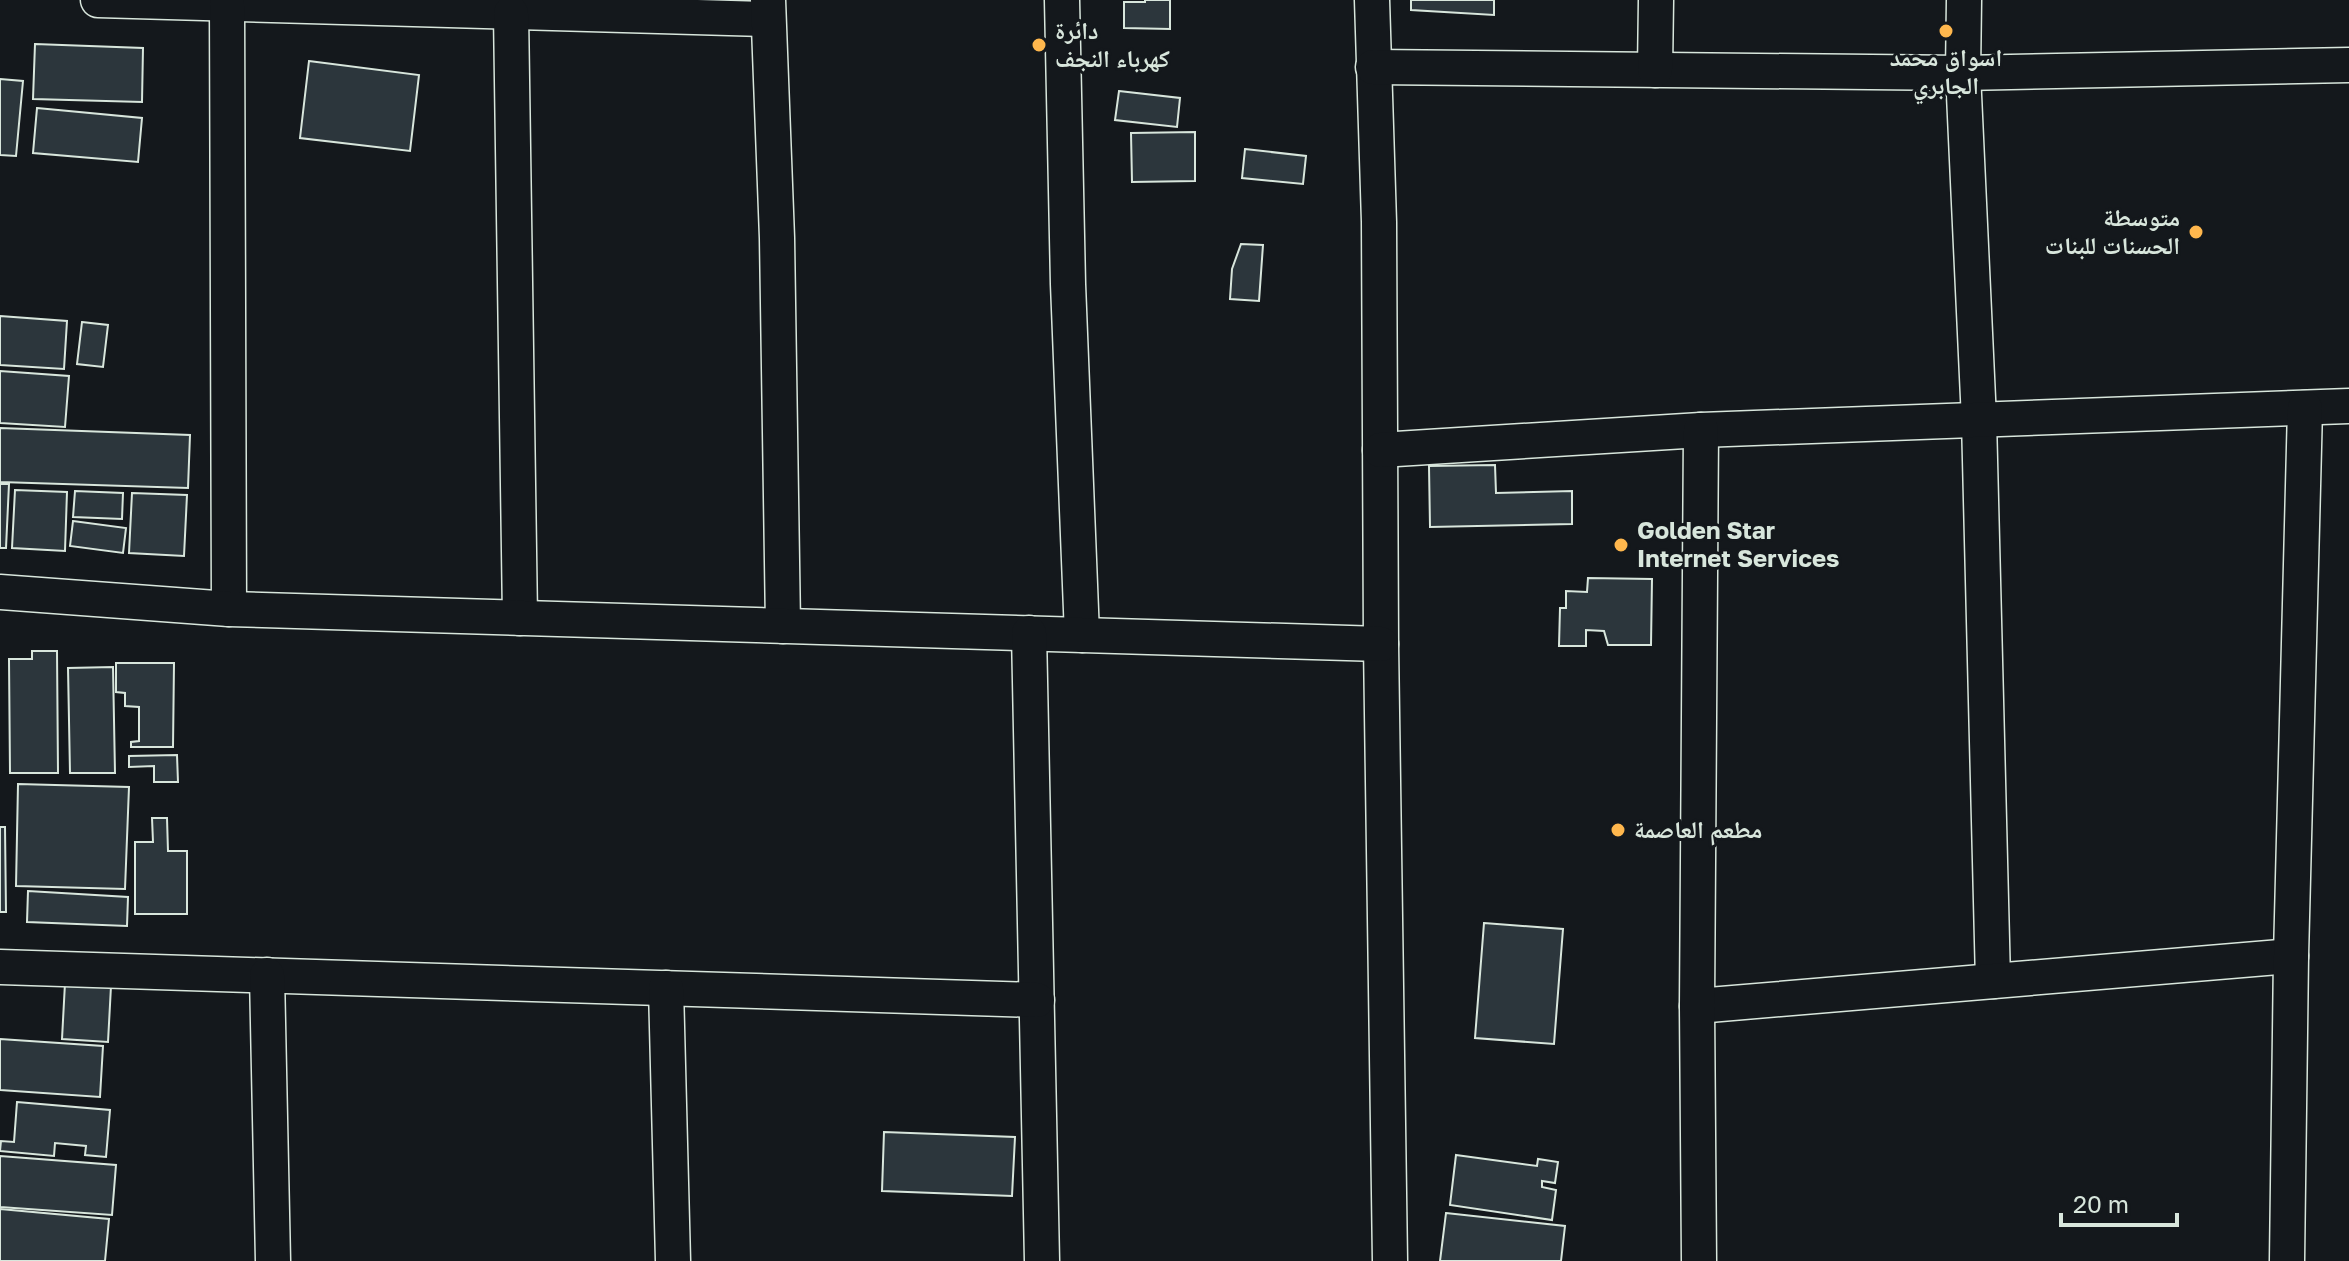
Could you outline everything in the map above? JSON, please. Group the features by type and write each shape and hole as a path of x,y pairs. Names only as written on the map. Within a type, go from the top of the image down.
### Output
{"street":[{"path":"98,0 511,13 768,10 777,238 783,626"},
{"path":"1062,0 1068,284 1082,635"},
{"path":"1372,0 1379,222 1381,644 1390,1261"},
{"path":"1655,70 1656,0"},
{"path":"1964,0 1963,73 1979,420 1993,981"},
{"path":"227,4 229,609"},
{"path":"511,13 520,618"},
{"path":"1373,67 1963,73 2349,65"},
{"path":"1380,450 1701,430 2349,406"},
{"path":"2287,1261 2291,956 2305,408"},
{"path":"1699,1261 1697,1006 1701,430"},
{"path":"0,592 229,609 1381,644"},
{"path":"1029,633 1042,1261"},
{"path":"1697,1006 2291,956"},
{"path":"0,967 1037,1000"},
{"path":"267,975 273,1261 287,1261"},
{"path":"666,988 673,1261"}],"building":[{"path":"1170,0 1170,29 1124,28 1124,2"},
{"path":"1411,0 1494,0 1494,15 1411,10"},
{"path":"35,44 143,48 142,102 33,99"},
{"path":"309,61 419,75 410,151 300,138"},
{"path":"0,79 23,81 16,156 0,155"},
{"path":"1119,91 1180,98 1177,127 1115,120"},
{"path":"37,108 142,118 138,162 33,153"},
{"path":"1195,132 1195,181 1132,182 1131,133"},
{"path":"1245,149 1306,156 1303,184 1242,178"},
{"path":"1241,244 1263,245 1259,301 1230,299 1232,269"},
{"path":"0,316 67,321 64,369 0,365"},
{"path":"82,322 108,325 103,367 77,364"},
{"path":"0,371 69,376 65,427 0,423"},
{"path":"0,428 190,435 188,488 0,482"},
{"path":"1495,465 1496,493 1572,491 1572,524 1430,527 1429,466"},
{"path":"0,484 9,484 6,548 0,548"},
{"path":"15,490 67,492 65,551 12,548"},
{"path":"75,491 123,493 122,519 73,517"},
{"path":"132,493 187,495 184,556 129,553"},
{"path":"73,521 126,528 123,553 70,546"},
{"path":"1588,578 1652,579 1651,645 1608,645 1604,631 1586,630 1586,646 1559,646 1560,608 1566,608 1566,591 1587,592"},
{"path":"32,651 57,651 58,773 10,773 9,659 32,659"},
{"path":"116,663 174,663 173,747 131,747 131,742 139,741 139,707 125,706 125,693 116,692"},
{"path":"113,667 115,773 70,773 68,668"},
{"path":"177,755 178,782 154,782 154,766 129,767 129,756"},
{"path":"18,784 129,787 125,889 16,886"},
{"path":"152,818 167,818 168,851 187,851 187,914 135,914 135,842 153,842"},
{"path":"0,827 5,827 6,912 0,912"},
{"path":"28,891 128,897 127,926 27,922"},
{"path":"1484,923 1563,929 1554,1044 1475,1038"},
{"path":"65,983 111,986 108,1042 62,1039"},
{"path":"0,1039 103,1046 100,1097 0,1090"},
{"path":"17,1102 110,1110 106,1157 85,1155 86,1146 55,1143 54,1156 0,1151 1,1141 14,1142"},
{"path":"884,1132 1015,1137 1012,1196 882,1191"},
{"path":"1456,1155 1537,1166 1538,1159 1558,1162 1555,1183 1542,1181 1542,1187 1556,1190 1552,1220 1450,1205"},
{"path":"0,1156 116,1165 112,1215 0,1207"},
{"path":"0,1209 109,1219 105,1261 0,1261"},
{"path":"1446,1213 1565,1226 1561,1261 1440,1261"}],"place":[{"name":"اسواق محمد الجابري","path":"1946,31"},
{"name":"دائرة كهرباء النجف","path":"1039,45"},
{"name":"متوسطة الحسنات للبنات","path":"2196,232"},
{"name":"Golden Star Internet Services","path":"1621,545"},
{"name":"مطعم العاصمة","path":"1618,830"}]}
